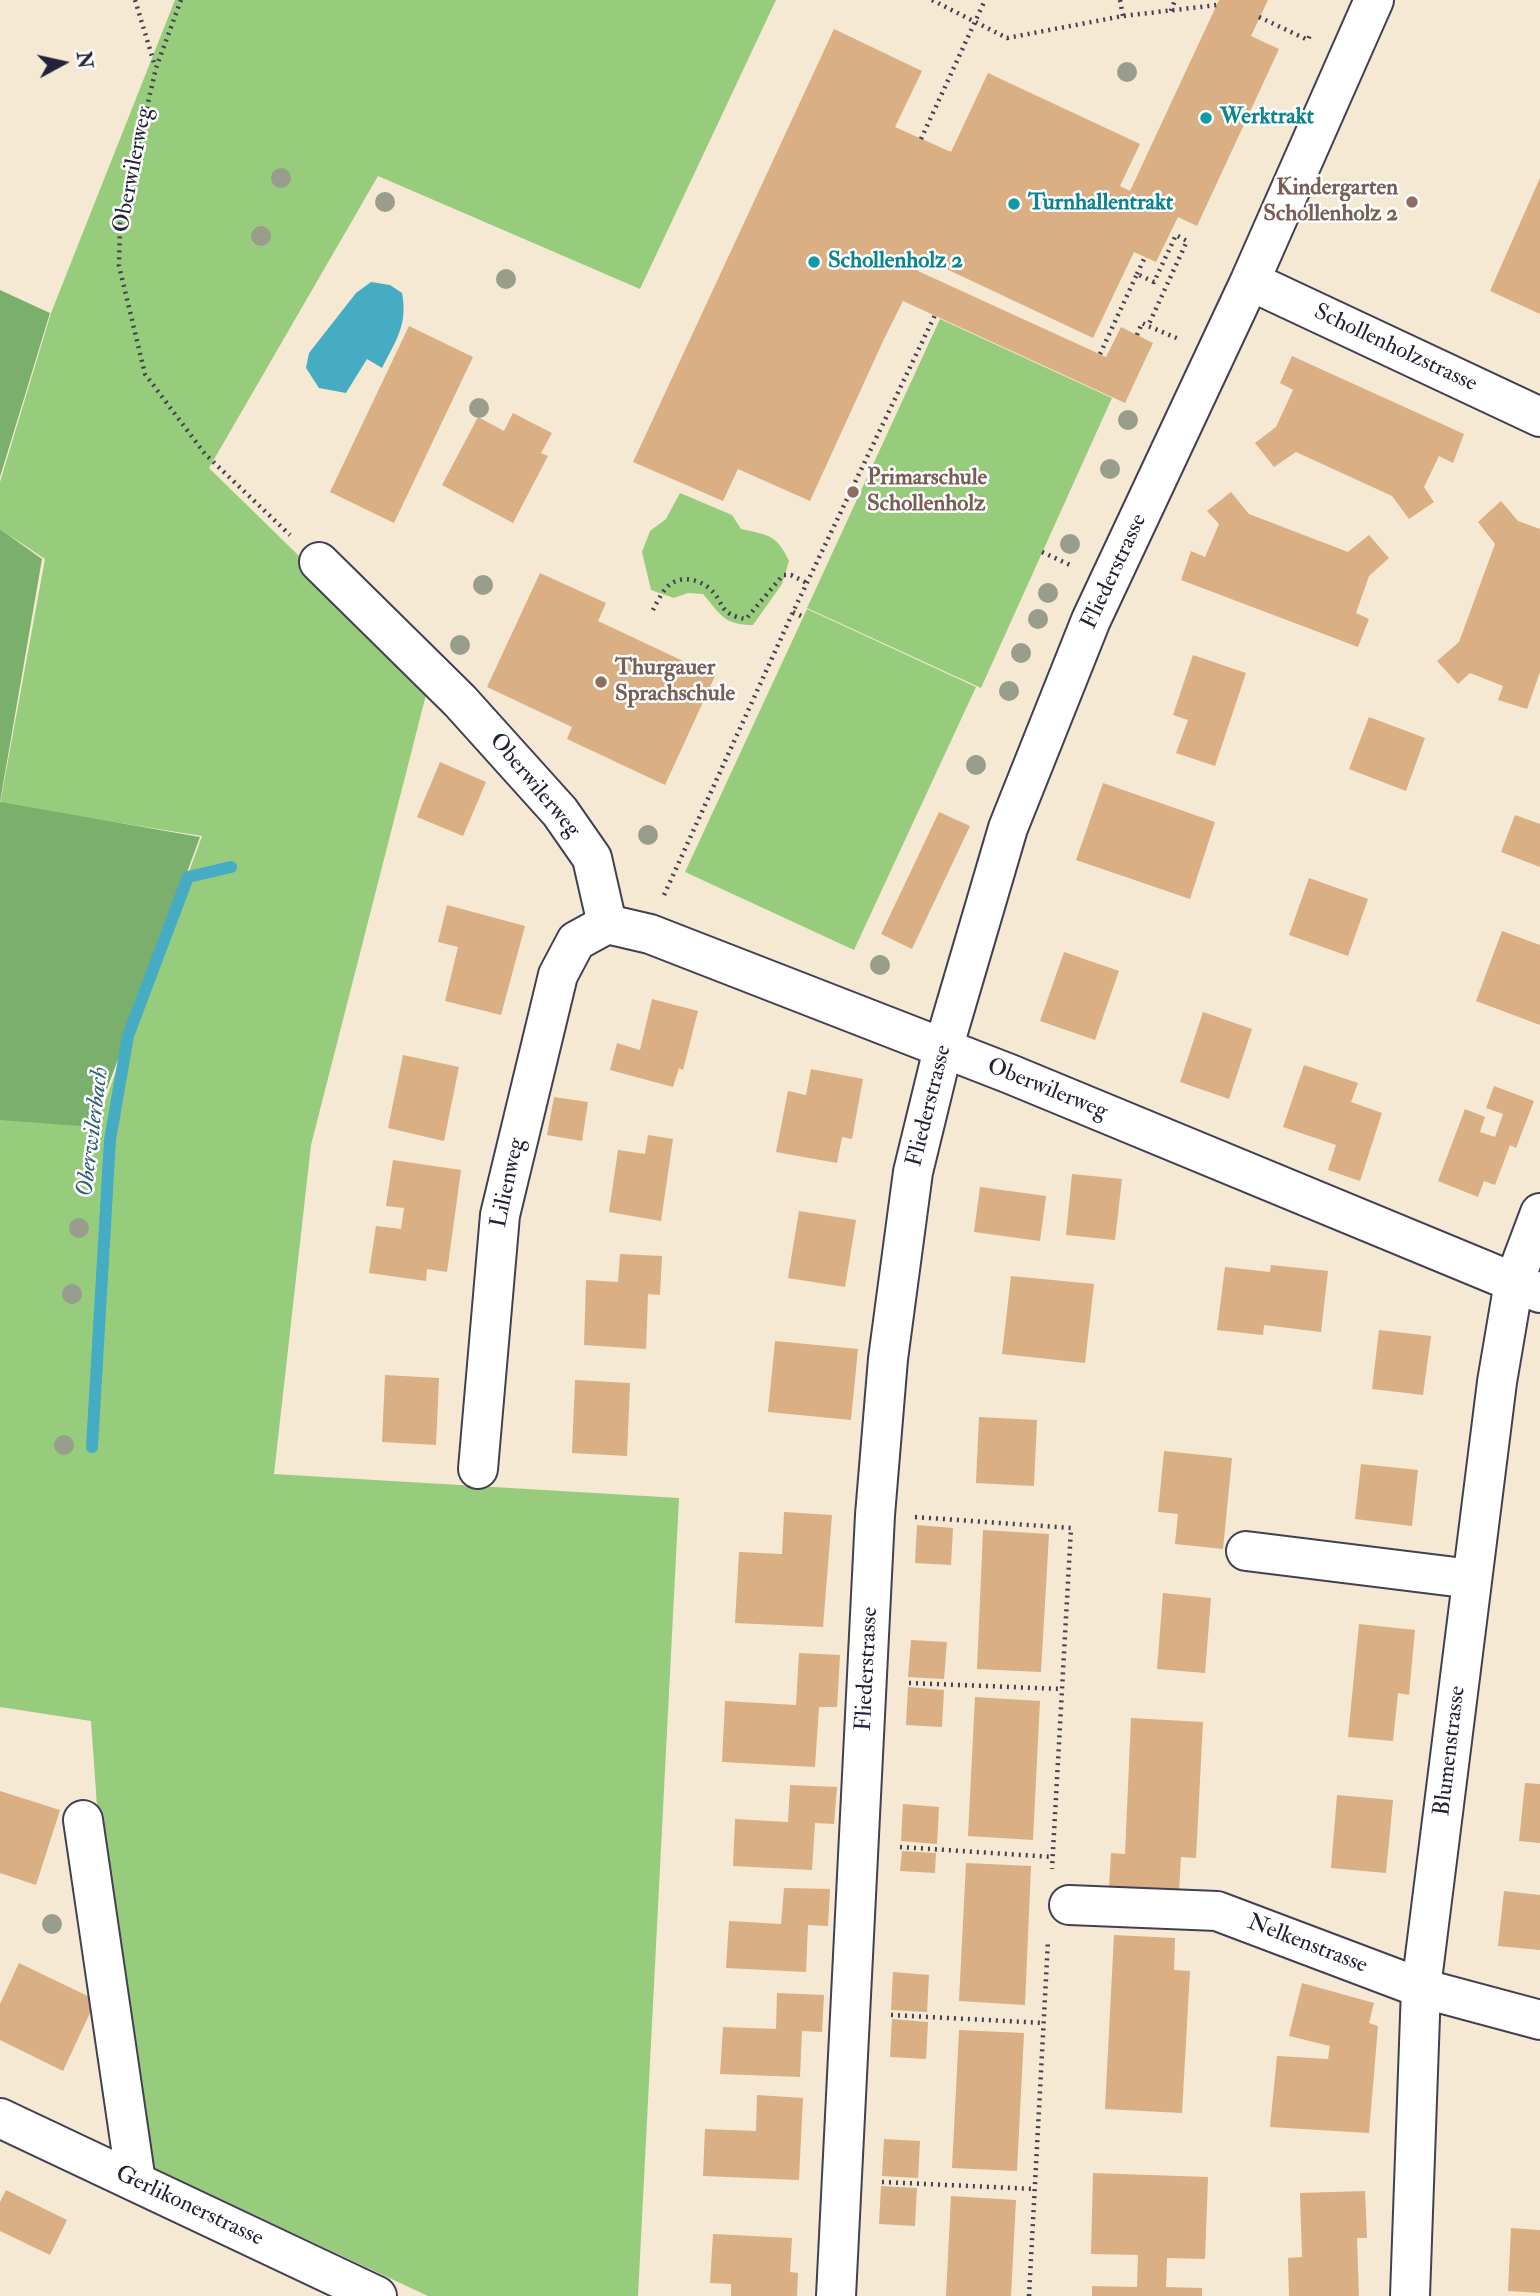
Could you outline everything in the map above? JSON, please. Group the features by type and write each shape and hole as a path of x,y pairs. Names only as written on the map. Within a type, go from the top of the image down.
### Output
{"street":[{"name":"Fliederstrasse","path":"836,2296 875,1515 888,1359 913,1172 943,1049 1008,828 1091,620 1250,281 1374,0"},
{"name":"Schollenholzstrasse","path":"1250,281 1540,417"},
{"name":"Oberwilerweg","path":"319,562 460,701 560,812 592,858 607,924 650,934 1010,1074 1527,1287"},
{"name":"Lilienweg","path":"478,1469 503,1201 558,975 576,941 607,924"},
{"name":"Blumenstrasse","path":"1410,2296 1421,1988 1497,1382 1527,1287 1540,1213"},
{"path":"1246,1551 1472,1579"},
{"path":"83,1820 136,2182"},
{"name":"Nelkenstrasse","path":"1056,1905 1217,1911 1421,1988 1540,2020"},
{"name":"Gerlikonerstrasse","path":"0,2118 377,2296"}],"path":[{"path":"135,0 156,68"},
{"name":"Oberwilerweg","path":"181,0 156,68 120,223 119,266 145,374 205,454 319,562"},
{"path":"932,0 1007,38 1123,16 1217,5"},
{"path":"921,139 985,0"},
{"path":"1120,0 1123,16"},
{"path":"1171,10 1175,0"},
{"path":"1259,17 1308,40 1311,32"},
{"path":"1137,274 1154,282 1176,235 1188,241 1149,326"},
{"path":"1100,354 1145,257"},
{"path":"650,934 673,871 935,316"},
{"path":"1137,335 1142,323 1216,354"},
{"path":"653,610 669,585 684,579 697,580 711,589 723,609 733,617 746,619 783,575 791,575 807,583"},
{"path":"793,612 803,617"},
{"path":"875,1515 1071,1528 1053,1857 1056,1905 1044,2023 1029,2296"},
{"path":"867,1681 1062,1689"},
{"path":"859,1845 1053,1857"},
{"path":"850,2013 1044,2023"},
{"path":"842,2180 1035,2189"}],"green space":[{"path":"175,0 776,0 640,289 378,176 209,468 429,683 311,1145 274,1474 679,1498 638,2296 428,2296 147,2165 102,1877 91,1721 0,1707 0,1119 96,1126 202,836 0,804 45,559 0,529 0,482 51,313"},
{"path":"0,290 50,313 0,477"},
{"path":"940,319 1112,398 981,688 807,608"},
{"path":"680,493 732,515 741,529 771,538 785,552 789,561 782,584 753,625 729,621 703,594 688,593 674,598 651,590 642,552 650,531 666,519"},
{"path":"0,529 42,559 0,802"},
{"path":"807,609 976,687 854,950 685,872"},
{"path":"0,802 200,837 93,1127 0,1120"}],"water":[{"path":"371,282 390,285 402,293 402,323 392,349 382,368 367,359 346,393 319,388 306,368 309,353 356,293"}],"building":[{"path":"1219,0 1268,0 1251,36 1279,49 1197,226 1178,217 1156,262 1134,252 1093,338 923,258 918,271 1106,357 1121,327 1153,343 1125,403 903,301 810,501 738,469 723,501 633,462 834,29 922,71 895,127 951,152 988,73 1140,144 1120,186 1130,191"},
{"path":"1540,178 1540,314 1490,291"},
{"path":"409,326 473,357 394,523 330,492"},
{"path":"1292,356 1464,434 1453,463 1439,456 1424,487 1434,502 1409,519 1392,496 1296,452 1274,467 1255,443 1276,427 1293,390 1280,383"},
{"path":"513,413 552,433 541,453 548,456 513,523 442,485 478,417 504,431"},
{"path":"1231,492 1249,514 1348,552 1369,535 1389,558 1369,576 1356,613 1369,619 1358,647 1181,580 1191,551 1205,557 1219,524 1207,511"},
{"path":"1501,501 1518,521 1540,529 1540,672 1527,709 1498,700 1503,686 1470,673 1458,684 1437,661 1459,642 1495,544 1478,522"},
{"name":"Thurgauer Sprachschule","path":"540,573 606,603 598,621 715,676 665,785 567,739 572,727 487,687"},
{"path":"1193,655 1246,673 1215,766 1176,753 1188,720 1173,715"},
{"path":"1369,717 1425,738 1406,791 1349,769"},
{"path":"440,762 486,782 463,836 417,817"},
{"path":"1103,783 1215,822 1190,899 1076,860"},
{"path":"939,812 970,826 912,949 881,934"},
{"path":"1515,815 1540,824 1540,867 1501,852"},
{"path":"1309,878 1368,899 1348,956 1289,935"},
{"path":"447,905 525,926 501,1015 445,1001 458,947 438,942"},
{"path":"1502,931 1540,945 1540,1025 1476,1001"},
{"path":"1064,952 1119,971 1095,1040 1040,1021"},
{"path":"652,999 698,1011 683,1070 679,1068 673,1087 610,1070 617,1043 640,1050"},
{"path":"1203,1012 1252,1029 1229,1099 1180,1082"},
{"path":"403,1055 459,1067 444,1141 388,1128"},
{"path":"1304,1065 1358,1083 1351,1102 1382,1113 1360,1181 1328,1170 1336,1145 1283,1127"},
{"path":"811,1069 863,1079 852,1139 842,1137 837,1163 776,1152 788,1091 806,1095"},
{"path":"1494,1086 1534,1101 1516,1148 1510,1145 1495,1185 1484,1181 1478,1197 1438,1181 1465,1109 1485,1117 1480,1132 1495,1137 1503,1114 1486,1108"},
{"path":"554,1097 588,1102 582,1141 547,1135"},
{"path":"648,1135 673,1139 661,1221 609,1212 618,1150 645,1154"},
{"path":"393,1160 461,1170 447,1272 427,1269 426,1281 369,1273 376,1226 401,1229 404,1208 386,1206"},
{"path":"1072,1174 1122,1179 1115,1240 1066,1235"},
{"path":"980,1187 1046,1196 1040,1241 974,1232"},
{"path":"799,1211 856,1220 845,1287 788,1278"},
{"path":"620,1254 662,1256 660,1295 648,1294 646,1349 584,1345 586,1280 618,1282"},
{"path":"1271,1265 1328,1271 1321,1332 1264,1325 1263,1335 1217,1330 1225,1267 1270,1272"},
{"path":"1011,1276 1094,1284 1085,1363 1002,1354"},
{"path":"1379,1330 1431,1336 1423,1395 1372,1389"},
{"path":"775,1341 858,1349 851,1420 768,1412"},
{"path":"385,1375 439,1378 436,1445 382,1442"},
{"path":"575,1380 630,1383 627,1456 572,1453"},
{"path":"979,1417 1037,1420 1034,1486 976,1483"},
{"path":"1164,1451 1232,1458 1223,1549 1175,1544 1178,1514 1158,1512"},
{"path":"1361,1464 1418,1470 1412,1526 1355,1519"},
{"path":"784,1512 832,1515 823,1627 735,1623 739,1552 782,1554"},
{"path":"917,1525 953,1528 951,1565 915,1563"},
{"path":"983,1530 1049,1534 1041,1672 977,1669"},
{"path":"1163,1593 1211,1598 1205,1673 1157,1669"},
{"path":"1359,1624 1415,1630 1409,1695 1398,1693 1393,1741 1348,1737"},
{"path":"911,1640 947,1642 944,1679 908,1677"},
{"path":"799,1653 840,1655 837,1707 819,1707 815,1767 722,1762 725,1701 796,1705"},
{"path":"908,1687 944,1690 942,1727 906,1725"},
{"path":"975,1697 1040,1701 1033,1840 968,1836"},
{"path":"1131,1718 1203,1722 1196,1858 1181,1857 1179,1892 1109,1889 1111,1853 1125,1854"},
{"path":"1525,1783 1540,1784 1540,1843 1519,1841"},
{"path":"790,1785 837,1787 834,1824 815,1823 812,1870 733,1866 735,1819 788,1822"},
{"path":"0,1791 60,1810 36,1885 0,1873"},
{"path":"1337,1795 1393,1800 1386,1873 1331,1868"},
{"path":"903,1804 939,1807 937,1844 901,1841"},
{"path":"902,1851 936,1853 935,1873 900,1871"},
{"path":"966,1863 1031,1866 1025,2005 959,2001"},
{"path":"784,1888 830,1889 828,1926 808,1925 806,1972 726,1968 729,1921 781,1924"},
{"path":"1504,1891 1540,1895 1540,1950 1498,1946"},
{"path":"1114,1935 1175,1938 1174,1970 1190,1971 1182,2113 1105,2109"},
{"path":"19,1963 96,2000 63,2071 0,2040 0,2004"},
{"path":"893,1972 929,1975 927,2012 891,2010"},
{"path":"1302,1983 1374,2003 1369,2023 1378,2026 1369,2133 1270,2127 1277,2056 1328,2059 1330,2046 1289,2036"},
{"path":"777,1993 824,1995 822,2032 802,2031 800,2077 720,2074 723,2027 776,2029"},
{"path":"892,2019 928,2022 926,2059 890,2057"},
{"path":"959,2030 1024,2033 1017,2171 952,2168"},
{"path":"757,2095 803,2098 799,2180 703,2176 705,2129 756,2131"},
{"path":"884,2139 920,2141 918,2178 882,2176"},
{"path":"1093,2173 1208,2177 1205,2259 1167,2258 1166,2287 1202,2288 1202,2296 1092,2296 1092,2286 1137,2287 1138,2255 1091,2254"},
{"path":"881,2186 917,2188 915,2226 879,2224"},
{"path":"6,2190 67,2220 50,2255 0,2231 0,2202"},
{"path":"1365,2191 1367,2238 1357,2238 1359,2296 1289,2296 1288,2258 1302,2257 1300,2193"},
{"path":"951,2196 1016,2200 1011,2296 946,2296"},
{"path":"1511,2228 1540,2230 1540,2293 1508,2291"},
{"path":"713,2234 792,2238 790,2272 798,2273 797,2296 731,2296 731,2284 710,2283"}],"waterway":[{"name":"Oberwilerbach","path":"92,1447 110,1140 128,1036 188,877 231,867"}],"place":[{"name":"Werktrakt","path":"1206,118"},
{"name":"Kindergarten Schollenholz 2","path":"1412,202"},
{"name":"Turnhallentrakt","path":"1014,204"},
{"name":"Schollenholz 2","path":"814,262"},
{"name":"Primarschule Schollenholz","path":"853,492"},
{"name":"Thurgauer Sprachschule","path":"601,682"}]}
